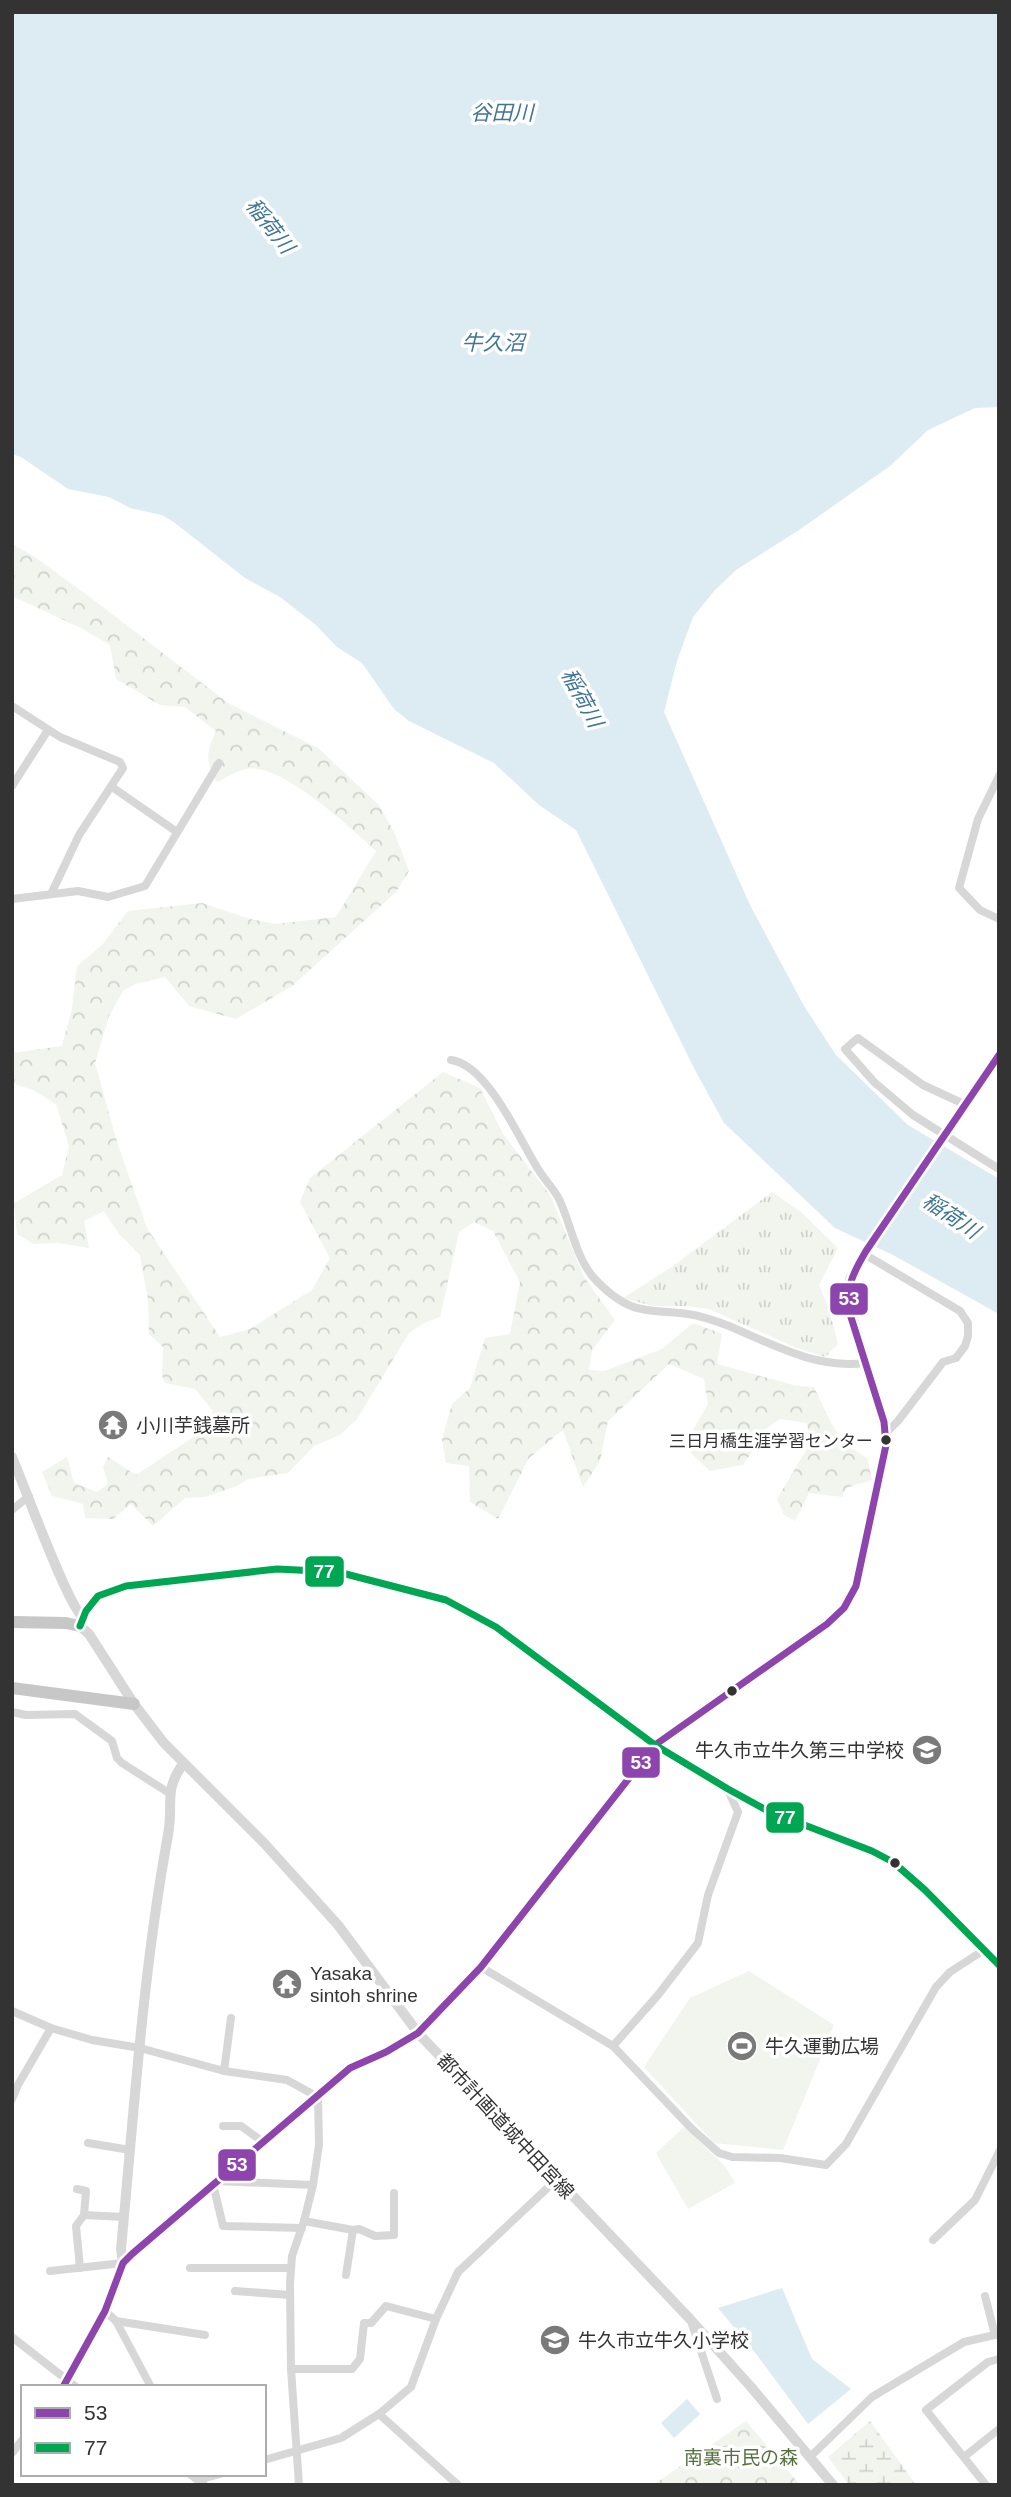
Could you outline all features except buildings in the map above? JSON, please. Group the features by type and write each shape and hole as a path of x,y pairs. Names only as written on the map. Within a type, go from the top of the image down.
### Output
{"highway":[{"path":"12,1622 73,1624 82,1621"},
{"path":"12,1688 134,1704"}],"street":[{"path":"12,706 60,737 120,762 123,768 79,835 52,892"},
{"path":"12,786 48,730"},
{"path":"12,899 52,892 78,891 108,897 145,886 219,763"},
{"path":"999,776 978,819 959,888 980,910 999,919"},
{"path":"113,786 177,832"},
{"path":"966,1105 923,1085 858,1038 845,1049 874,1082 913,1115 999,1170"},
{"path":"12,2337 69,2385 105,2311 123,2263 350,2068 386,2052 418,2033 481,1967 655,1745 828,1624 844,1608 858,1576 884,1456 886,1433 848,1303 850,1279 865,1252 999,1055"},
{"path":"451,1060 471,1069 490,1087 539,1172 559,1198 580,1255 592,1275 614,1297 633,1307 690,1314 726,1325 818,1362 849,1365 865,1363"},
{"path":"865,1252 960,1311 968,1323 965,1346 956,1358 943,1362 886,1433"},
{"name":"都市計画道城中田宮線","path":"12,1457 76,1611 134,1704 183,1764 264,1843 338,1925 418,2033 690,2319 833,2485"},
{"path":"12,1510 29,1496"},
{"path":"82,1621 98,1597 126,1586 278,1569 338,1572 446,1600 496,1627 655,1745 728,1789 768,1811 861,1846 893,1862 925,1890 999,1965"},
{"path":"12,1712 26,1715 75,1714 112,1741 117,1758 122,1763 169,1793"},
{"path":"123,2263 121,2249 140,2048 160,1884 172,1815 169,1793 172,1779 183,1764"},
{"path":"613,2046 658,1995 698,1943 708,1895 738,1812 728,1789"},
{"path":"481,1967 613,2046 692,2129 719,2153 732,2157 780,2158 827,2165 846,2144 936,1987 950,1972 984,1950"},
{"path":"12,2011 51,2028 92,2040 140,2048 224,2071 287,2080 318,2096"},
{"path":"224,2071 231,2018"},
{"path":"12,2099 51,2028"},
{"path":"299,2485 291,2369 291,2268 292,2256 313,2185 318,2145 318,2096"},
{"path":"223,2126 241,2126 263,2143"},
{"path":"88,2143 130,2150"},
{"path":"933,2240 975,2200 999,2152"},
{"path":"266,2459 341,2438 379,2414 411,2388 436,2319 458,2272 556,2180"},
{"path":"215,2183 313,2185"},
{"path":"215,2183 223,2226 303,2224 359,2229 375,2236 394,2235 394,2193"},
{"path":"77,2189 86,2191 84,2214 76,2227 80,2268"},
{"path":"84,2214 124,2217"},
{"path":"346,2275 353,2230"},
{"path":"50,2271 123,2263"},
{"path":"190,2268 291,2268"},
{"path":"235,2291 290,2295"},
{"path":"810,2457 872,2398 964,2342 997,2335 985,2296"},
{"path":"291,2369 352,2369 360,2359 364,2323 371,2323 386,2306 436,2319"},
{"path":"105,2311 116,2321 150,2385"},
{"path":"690,2319 717,2399"},
{"path":"116,2321 205,2335"},
{"path":"986,2485 926,2410 988,2362 999,2359"},
{"path":"379,2414 458,2485"},
{"path":"964,2457 999,2429"}],"green space":[{"path":"12,544 35,557 91,598 228,703 318,748 379,805 395,834 409,871 396,892 292,986 236,1019 189,1006 165,977 135,984 123,991 109,1016 95,1063 117,1142 147,1228 220,1337 250,1329 312,1290 330,1258 300,1202 310,1178 443,1072 480,1088 503,1134 550,1195 584,1277 615,1320 592,1350 589,1370 604,1371 662,1349 693,1323 722,1334 717,1364 797,1386 814,1387 844,1443 867,1458 872,1480 846,1488 842,1497 809,1493 795,1521 784,1515 777,1499 810,1444 807,1423 780,1419 767,1428 743,1465 710,1471 691,1453 690,1435 708,1404 704,1379 669,1364 608,1421 600,1461 583,1487 563,1430 529,1458 498,1519 470,1502 469,1466 446,1463 442,1439 452,1404 470,1388 485,1338 510,1334 520,1282 493,1231 474,1222 459,1232 440,1317 409,1333 357,1419 340,1435 314,1446 288,1473 248,1479 237,1486 205,1497 185,1498 153,1526 131,1504 113,1519 85,1518 83,1504 52,1496 42,1472 67,1457 74,1483 97,1492 108,1484 103,1467 108,1457 136,1475 195,1436 213,1411 195,1389 165,1383 162,1375 163,1347 149,1334 148,1300 140,1255 118,1233 104,1211 84,1221 89,1248 58,1243 34,1244 17,1234 14,1203 62,1175 69,1146 56,1104 33,1090 12,1083 12,1053 62,1046 72,1009 77,966 102,945 128,911 202,903 250,919 275,924 336,917 376,851 315,799 277,775 260,769 246,769 217,782 208,757 216,731 185,707 160,705 116,679 110,645 83,629 12,596"},
{"path":"772,1192 801,1212 838,1248 819,1285 829,1309 838,1344 825,1357 797,1348 709,1309 653,1306 623,1298 673,1266"},
{"name":"牛久運動広場","path":"749,1971 834,2025 783,2150 714,2143 644,2067 690,1998"},
{"path":"684,2127 725,2166 735,2183 688,2209 656,2153"},
{"name":"南裏市民の森","path":"746,2421 800,2485 653,2485"},
{"path":"870,2421 916,2485 849,2485 828,2457"}],"water":[{"name":"牛久沼","path":"12,12 999,12 999,407 975,408 928,430 890,466 799,530 736,570 693,617 677,661 664,712 750,905 804,1006 836,1055 908,1125 999,1179 999,1314 893,1255 835,1228 724,1123 576,830 539,805 494,763 409,721 394,709 362,663 337,647 316,625 280,597 245,578 175,523 162,515 130,508 109,497 68,489 21,457 12,454"},
{"path":"782,2288 812,2359 851,2389 808,2424 718,2308"},
{"path":"687,2399 700,2414 674,2438 661,2423"}],"transit line":[{"name":"53","path":"64,2385 105,2311 123,2263 132,2254 350,2068 386,2052 418,2033 481,1967 655,1745 827,1624 844,1608 856,1586 886,1445 884,1422 850,1314 851,1281 866,1251 999,1055"},
{"name":"77","path":"80,1626 86,1611 98,1596 126,1586 277,1569 338,1572 446,1600 496,1627 655,1745 728,1789 768,1811 872,1851 893,1862 925,1890 999,1965"}],"place":[{"name":"小川芋銭墓所","path":"113,1425"},
{"name":"三日月橋生涯学習センター","path":"886,1440"},
{"name":"牛久市立牛久第三中学校","path":"927,1750"},
{"name":"Yasaka sintoh shrine","path":"287,1984"},
{"name":"牛久運動広場","path":"742,2046"},
{"name":"牛久市立牛久小学校","path":"555,2340"}],"water label":[{"name":"谷田川","path":"502,113"},
{"name":"稲荷川","path":"270,226"},
{"name":"稲荷川","path":"582,698"},
{"name":"稲荷川","path":"951,1216"}]}
